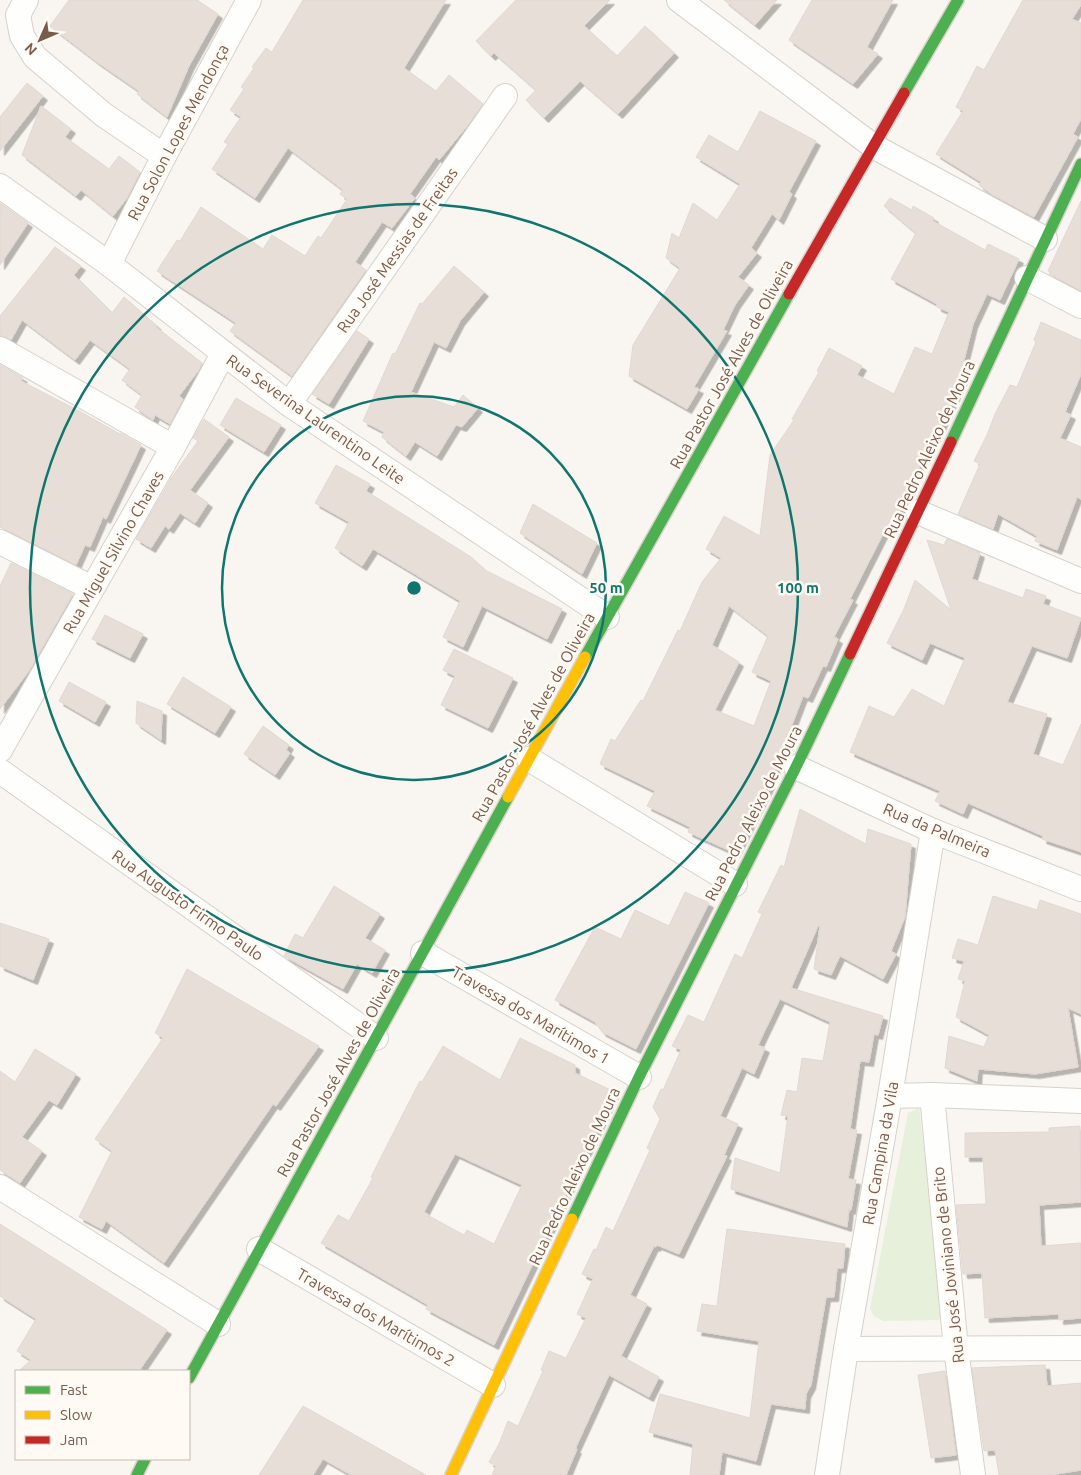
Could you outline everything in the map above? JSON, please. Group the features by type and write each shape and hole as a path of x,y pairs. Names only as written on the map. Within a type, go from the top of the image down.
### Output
{"main road":[{"name":"Rua Pastor José Alves de Oliveira","path":"190,1376 607,617 873,146 958,0"},
{"name":"Rua Pedro Aleixo de Moura","path":"451,1475 639,1077 735,884 796,767 1081,164"},
{"path":"137,1475 144,1460"}],"street":[{"path":"26,0 18,15 19,22 22,36 35,57 104,115 164,156"},
{"name":"Rua Solon Lopes Mendonça","path":"109,264 164,156 249,0"},
{"path":"680,0 873,146 1045,239"},
{"name":"Rua José Messias de Freitas","path":"289,404 505,96"},
{"name":"Rua Severina Laurentino Leite","path":"0,186 109,264 289,404 607,617"},
{"path":"1027,278 1081,306"},
{"path":"0,350 173,447"},
{"name":"Rua Miguel Silvino Chaves","path":"0,750 224,354"},
{"path":"918,512 1081,581"},
{"path":"0,542 92,588"},
{"path":"529,759 735,884"},
{"name":"Rua da Palmeira","path":"796,767 933,831 1081,889"},
{"name":"Rua Augusto Firmo Paulo","path":"0,771 376,1038"},
{"name":"Rua Campina da Vila","path":"827,1475 846,1349 933,831"},
{"name":"Travessa dos Marítimos 1","path":"423,952 639,1077"},
{"path":"890,1096 932,1095 1081,1101"},
{"name":"Rua José Joviniano de Brito","path":"932,1095 956,1349 972,1475"},
{"path":"0,1187 218,1324"},
{"name":"Travessa dos Marítimos 2","path":"259,1249 493,1385"},
{"path":"846,1349 1081,1348"}],"green space":[{"path":"919,1108 943,1312 939,1320 883,1321 874,1316 870,1309 908,1113"}],"building":[{"path":"69,0 197,0 218,14 189,66 167,117 137,94 139,91 50,26"},
{"path":"303,0 446,0 404,68 436,91 449,75 483,104 439,160 436,157 410,194 415,198 392,228 382,222 355,262 366,270 292,376 230,331 236,323 157,271 177,240 180,241 201,207 263,249 272,235 305,256 318,236 321,238 347,199 340,194 343,190 288,148 255,198 212,169 228,144 224,142 241,117 230,110 244,89 241,87 254,68 252,67 266,48 272,52"},
{"path":"516,0 610,0 584,26 617,56 645,26 674,53 618,114 580,81 544,118 526,100 536,90 494,53 491,56 476,41"},
{"path":"724,0 777,0 755,25"},
{"path":"812,0 893,0 867,47 878,54 853,84 789,40"},
{"path":"1023,0 1081,0 1081,5 1072,19 1081,23 1081,119 1073,134 1078,137 1034,217 993,195 979,185 981,182 936,154 963,111 956,107 977,66 984,70"},
{"path":"27,83 43,96 0,151 0,117"},
{"path":"41,106 71,129 65,137 109,169 119,156 140,172 127,198 113,216 81,190 76,196 22,155"},
{"path":"760,111 816,141 789,192 792,194 779,220 772,214 751,248 757,253 738,277 749,285 735,305 723,330 727,331 694,387 699,389 687,409 629,376 633,345 680,268 666,258 672,233 679,238 693,203 717,220 740,184 696,157 709,135 738,152"},
{"path":"890,198 912,210 913,206 934,218 933,221 985,250 988,244 1019,259 1000,300 987,294 973,324 962,368 967,370 929,452 926,451 894,524 889,522 850,599 853,600 834,637 838,639 826,667 823,666 808,698 803,696 770,784 735,853 688,832 690,827 647,806 655,791 600,764 611,739 615,741 641,700 643,701 678,630 680,631 702,582 721,558 706,549 724,516 760,536 770,455 794,420 792,419 819,372 817,371 829,348 862,366 857,375 894,394 915,347 932,354 949,312 937,307 937,304 891,279 916,233 884,206","holes":["729,606 768,636 752,672 771,681 754,726 715,710 739,662 712,645"]},
{"path":"1081,201 1081,291 1049,274 1050,271 1048,271"},
{"path":"0,203 28,223 0,265"},
{"path":"55,247 81,266 74,275 112,313 124,297 156,327 202,363 179,396 183,399 170,424 155,415 153,420 135,407 142,395 122,380 130,369 90,340 75,360 22,320 11,340 0,335 0,316"},
{"path":"454,266 484,292 460,321 446,348 434,342 411,392 454,407 463,395 478,408 462,427 456,425 437,456 415,442 406,456 382,437 384,432 363,421 393,353 395,354 420,303 422,304"},
{"path":"1041,322 1081,340 1081,374 1065,412 1071,415 1060,438 1081,447 1081,499 1077,497 1057,550 1035,541 1037,536 998,514 993,529 958,514 980,464 974,461 1010,385 1017,387 1036,342 1034,340"},
{"path":"357,331 369,339 329,404 312,394"},
{"path":"0,365 23,378 21,381 141,445 106,519 103,517 90,547 85,545 76,565 0,527"},
{"path":"236,398 281,425 264,452 220,425"},
{"path":"204,419 229,437 190,490 208,503 195,523 180,513 169,529 165,526 151,548 136,539 172,477 198,441 193,438"},
{"path":"336,465 370,484 366,491 471,557 485,570 562,609 547,639 482,606 463,647 443,637 460,601 373,549 362,566 335,548 349,522 315,503"},
{"path":"533,504 597,543 582,574 520,533"},
{"path":"947,539 980,553 972,579 1023,598 1026,589 1046,596 1043,604 1081,618 1067,658 1032,646 1007,702 1047,714 1033,754 1063,765 1081,724 1081,852 1042,839 1043,836 968,803 963,814 935,801 940,791 850,752 869,706 894,717 912,689 944,706 965,658 930,643 922,660 887,643 904,609 915,580 951,610 927,540 944,545"},
{"path":"11,563 73,594 29,671 0,709 0,586"},
{"path":"105,615 143,634 130,658 92,639"},
{"path":"454,649 513,678 488,728 441,705 455,676 443,670"},
{"path":"183,677 231,707 215,733 167,704"},
{"path":"69,682 106,702 95,722 59,701"},
{"path":"137,701 162,711 161,740 136,723"},
{"path":"263,726 289,745 286,750 290,753 275,775 244,754"},
{"path":"800,809 866,844 868,829 911,844 905,917 891,951 896,954 883,979 840,956 831,975 814,969 820,926 818,926 791,988 883,1016 878,1035 874,1034 869,1062 860,1061 850,1129 857,1130 848,1179 856,1180 847,1227 731,1189 735,1158 780,1173 788,1116 781,1115 787,1090 797,1092 802,1058 823,1061 830,1022 780,999 758,1045 765,1048 754,1074 742,1068 720,1116 738,1124 724,1155 727,1156 679,1254 657,1245 656,1247 654,1246 630,1295 647,1304 621,1356 659,1377 649,1397 609,1375 575,1449 577,1449 566,1475 492,1475 496,1466 489,1462 499,1444 508,1421 518,1426 543,1371 541,1370 549,1351 566,1358 586,1318 577,1314 593,1279 582,1274 594,1249 596,1250 606,1227 613,1231 650,1150 647,1148 660,1119 653,1107 681,1050 672,1046 688,1015 704,1022 735,954 742,958 762,914 758,912 781,865 784,867"},
{"path":"334,886 380,914 365,938 385,950 372,973 357,964 343,989 284,956 295,934 303,938"},
{"path":"685,892 709,903 636,1049 602,1032 595,1022 555,1000 595,927 621,939 635,910 669,926"},
{"path":"993,896 1037,910 1040,900 1081,914 1081,1014 1068,1008 1078,1067 1035,1074 978,1069 977,1081 945,1068 949,1036 984,1047 989,1035 956,1017 965,981 958,979 964,961 952,958 958,939 978,945"},
{"path":"0,923 49,939 33,980 0,966"},
{"path":"187,969 319,1046 276,1106 273,1104 164,1263 106,1221 102,1229 79,1217 112,1151 95,1139 163,1038 155,1033"},
{"path":"520,1038 575,1065 575,1073 615,1092 494,1345 426,1309 428,1305 321,1243 338,1215 349,1221 373,1178 371,1177 420,1081 422,1082 443,1046 500,1080","holes":["455,1154 522,1185 494,1244 467,1230 464,1235 424,1212"]},
{"path":"35,1049 76,1074 57,1105 49,1100 22,1137 42,1151 20,1183 0,1170 0,1071 15,1082"},
{"path":"1080,1126 1081,1202 1039,1205 1041,1246 1081,1243 1081,1318 1059,1320 1059,1314 985,1318 982,1273 963,1274 956,1205 986,1204 983,1157 965,1157 965,1133 1049,1132 1049,1128"},
{"path":"0,1224 167,1330 140,1370 20,1370 31,1360 17,1351 36,1319 0,1296"},
{"path":"727,1229 845,1244 843,1268 837,1268 834,1297 826,1297 811,1385 806,1394 805,1409 771,1404 756,1461 722,1452 719,1475 690,1475 693,1444 649,1432 660,1394 750,1418 759,1341 697,1331 702,1304 717,1306"},
{"path":"1045,1365 1047,1386 1081,1383 1081,1470 1050,1475 999,1475 995,1450 984,1451 972,1368"},
{"path":"945,1371 956,1455 931,1458 918,1375"},
{"path":"303,1406 426,1475 351,1475 323,1459 313,1475 259,1475"}],"traffic: fast":[{"path":"904,93 958,0"},
{"path":"951,442 1081,164"},
{"path":"585,657 789,294"},
{"path":"572,1219 639,1077 796,767 850,654"},
{"path":"190,1376 508,797"},
{"path":"137,1475 144,1460"}],"traffic: slow":[{"path":"508,797 585,657"},
{"path":"451,1475 572,1219"}],"traffic: jam":[{"path":"789,294 904,93"},
{"path":"850,654 951,442"}]}
